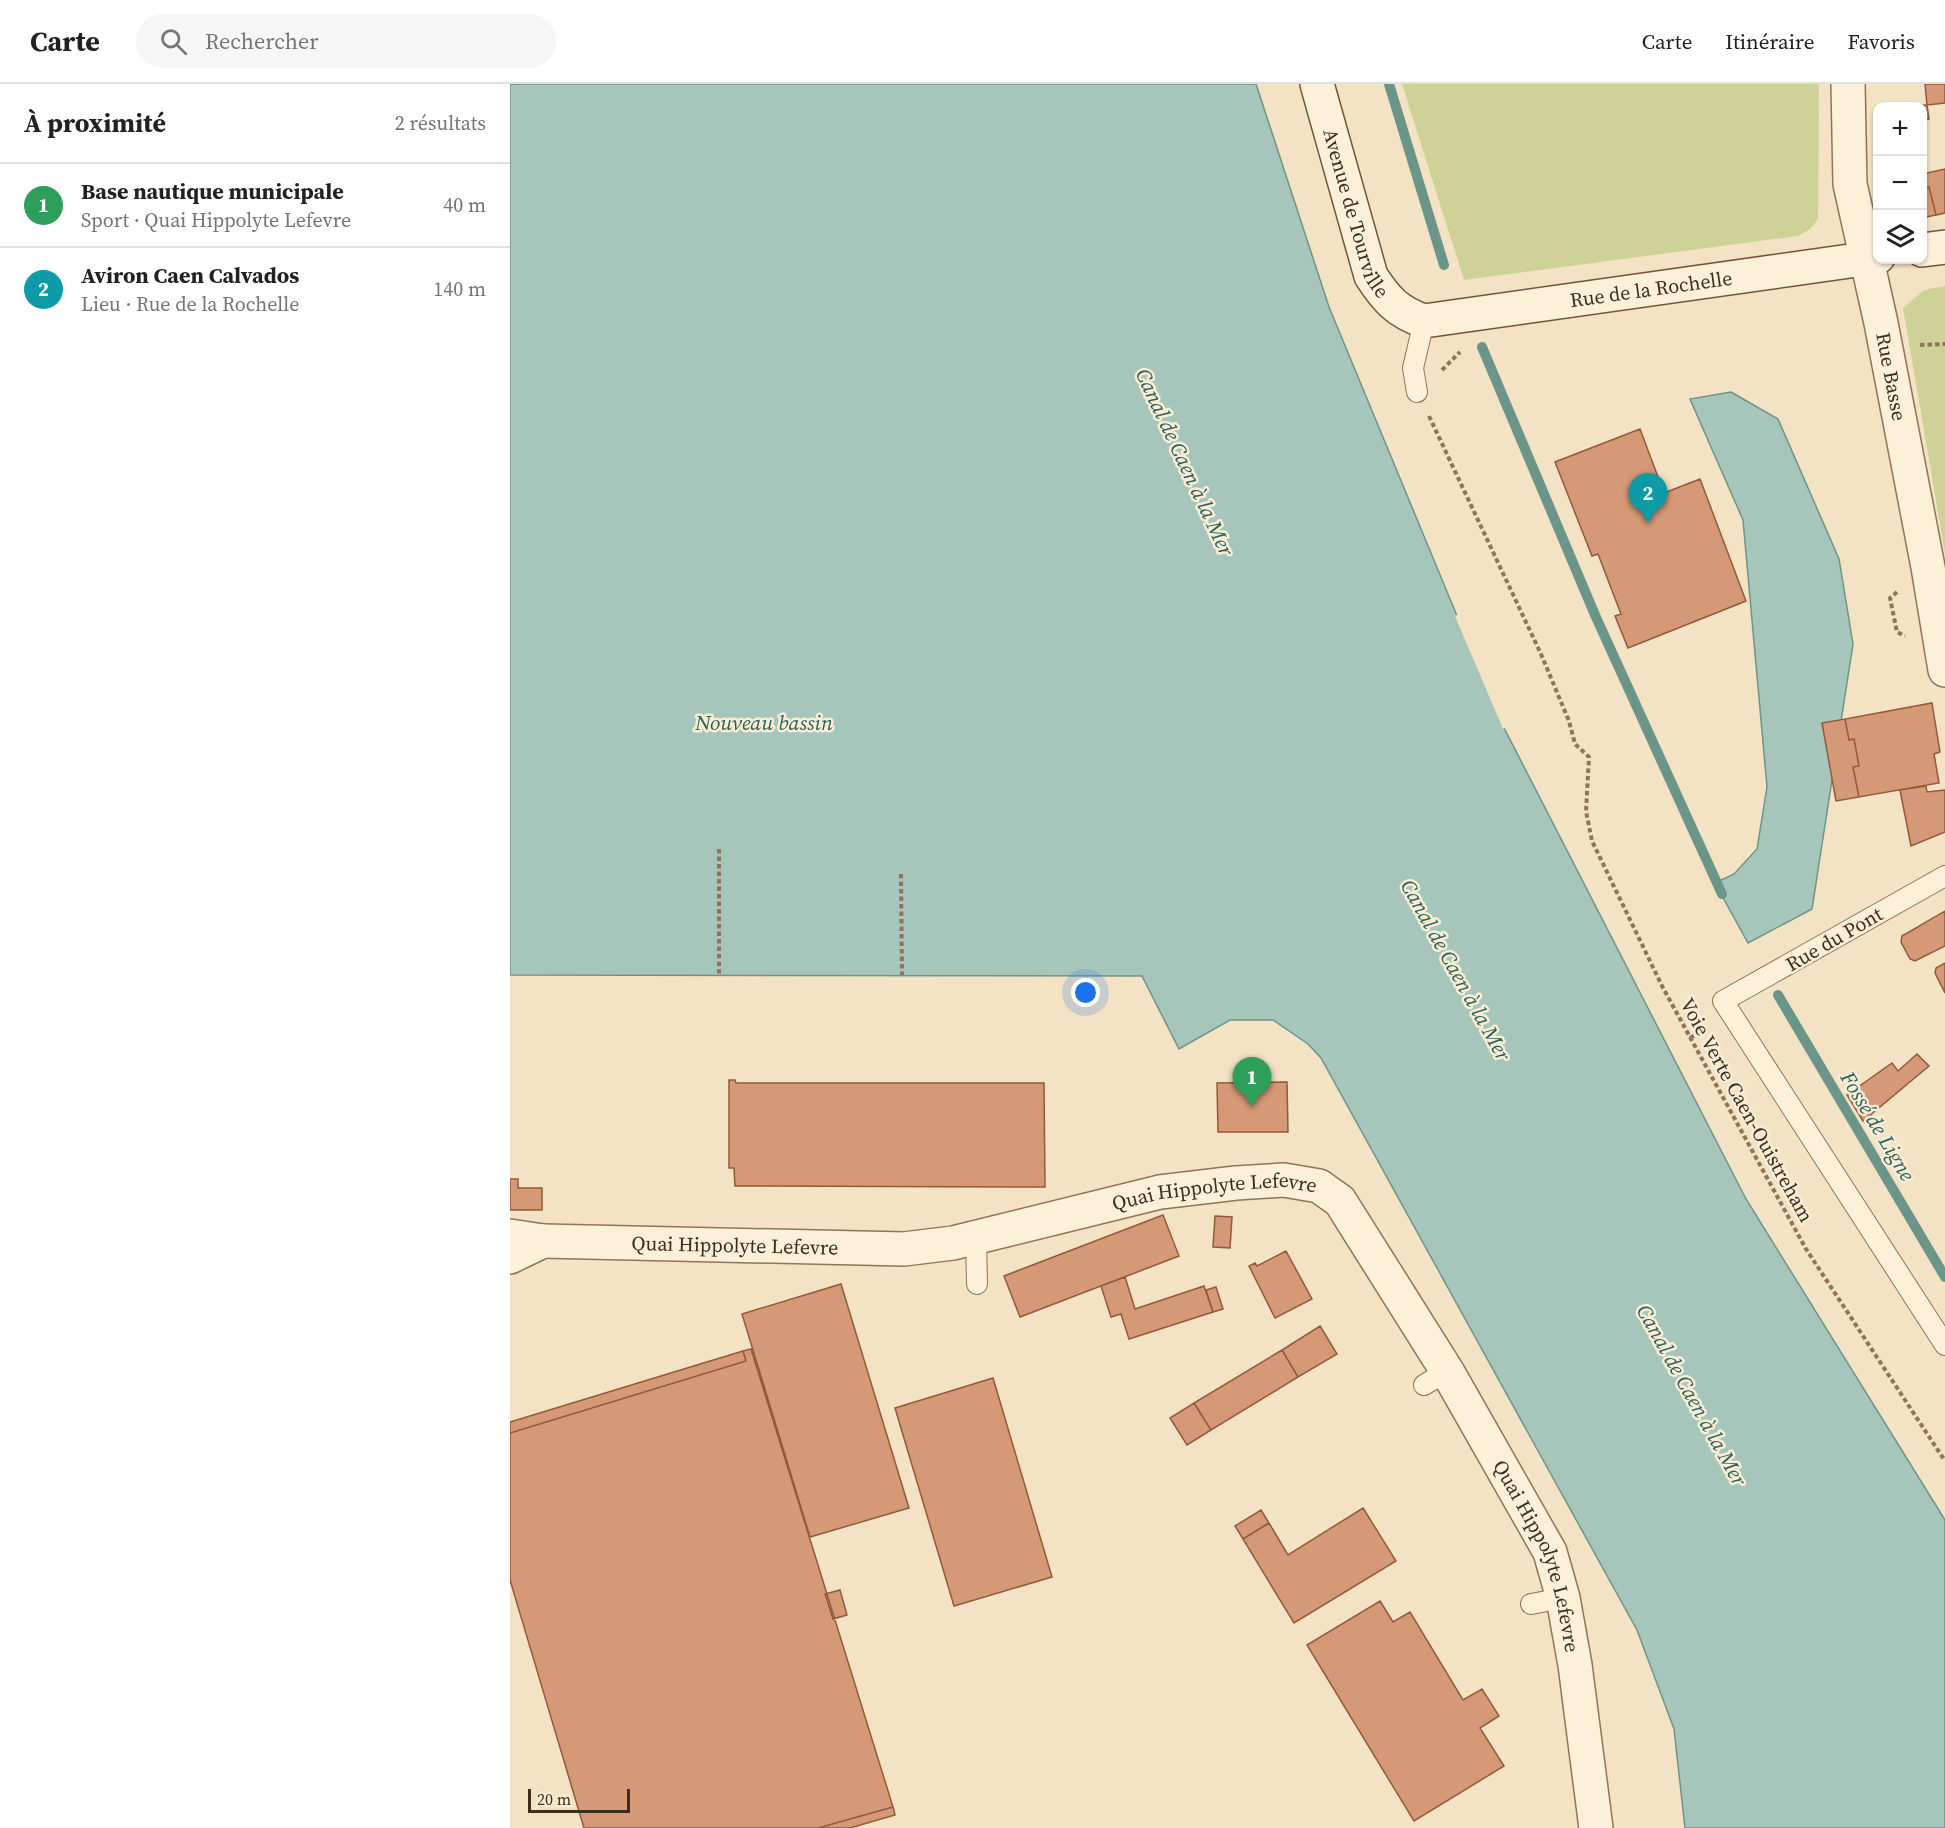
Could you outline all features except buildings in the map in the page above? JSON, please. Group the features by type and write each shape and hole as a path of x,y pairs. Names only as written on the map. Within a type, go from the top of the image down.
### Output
{"street":[{"name":"Avenue de Tourville","path":"1317,84 1371,276 1388,302 1405,315 1424,321"},
{"name":"Rue Basse","path":"1848,84 1850,184 1871,257 1945,670"},
{"path":"1927,249 1945,247"},
{"name":"Rue de la Rochelle","path":"1424,321 1871,257"},
{"name":"Quai Hippolyte Lefevre","path":"510,1236 543,1241 903,1249 953,1243 1160,1192 1284,1180 1319,1186 1340,1201 1436,1378 1550,1551 1563,1598 1575,1665 1596,1828"},
{"name":"Quai Hippolyte Lefevre","path":"510,1257 543,1241"}],"lane":[{"path":"1417,392 1413,368 1424,321"},
{"name":"Rue du Pont","path":"1945,876 1723,1001 1945,1345"},
{"path":"975,1237 977,1284"},
{"path":"1531,1604 1563,1598"}],"path":[{"path":"1912,341 1920,345 1945,344"},
{"name":"Voie Verte Caen-Ouistreham","path":"1417,392 1541,654 1569,721 1575,744 1588,757 1586,811 1592,841 1662,986 1806,1248 1945,1461"},
{"path":"1890,598 1897,632"},
{"path":"719,849 719,976"},
{"path":"901,874 902,975"}],"green space":[{"path":"1402,84 1819,84 1818,219 1810,229 1798,236 1464,280"},
{"path":"1945,286 1945,553 1903,308 1924,290"}],"water":[{"path":"510,84 1256,84 1329,307 1501,722 1746,1199 1945,1520 1945,1828 1685,1828 1674,1729 1637,1630 1321,1058 1308,1044 1273,1020 1230,1020 1179,1049 1142,976 510,975"},
{"path":"1731,392 1778,419 1839,559 1853,644 1812,909 1748,943 1715,883 1734,874 1757,849 1767,787 1743,520 1690,399"}],"pier":[{"path":"1459,614 1507,727 1503,729 1455,616"}],"waterway":[{"path":"1389,84 1444,265"},
{"path":"1482,347 1595,615 1722,894"},
{"name":"Fossé de Ligne","path":"1778,995 1945,1277"}],"place":[{"name":"Aviron Caen Calvados","path":"1648,523"},
{"name":"Base nautique municipale","path":"1252,1107"}],"water label":[{"name":"Canal de Caen à la Mer","path":"1185,462"},
{"name":"Nouveau bassin","path":"764,722"},
{"name":"Canal de Caen à la Mer","path":"1456,970"},
{"name":"Canal de Caen à la Mer","path":"1692,1395"}]}
